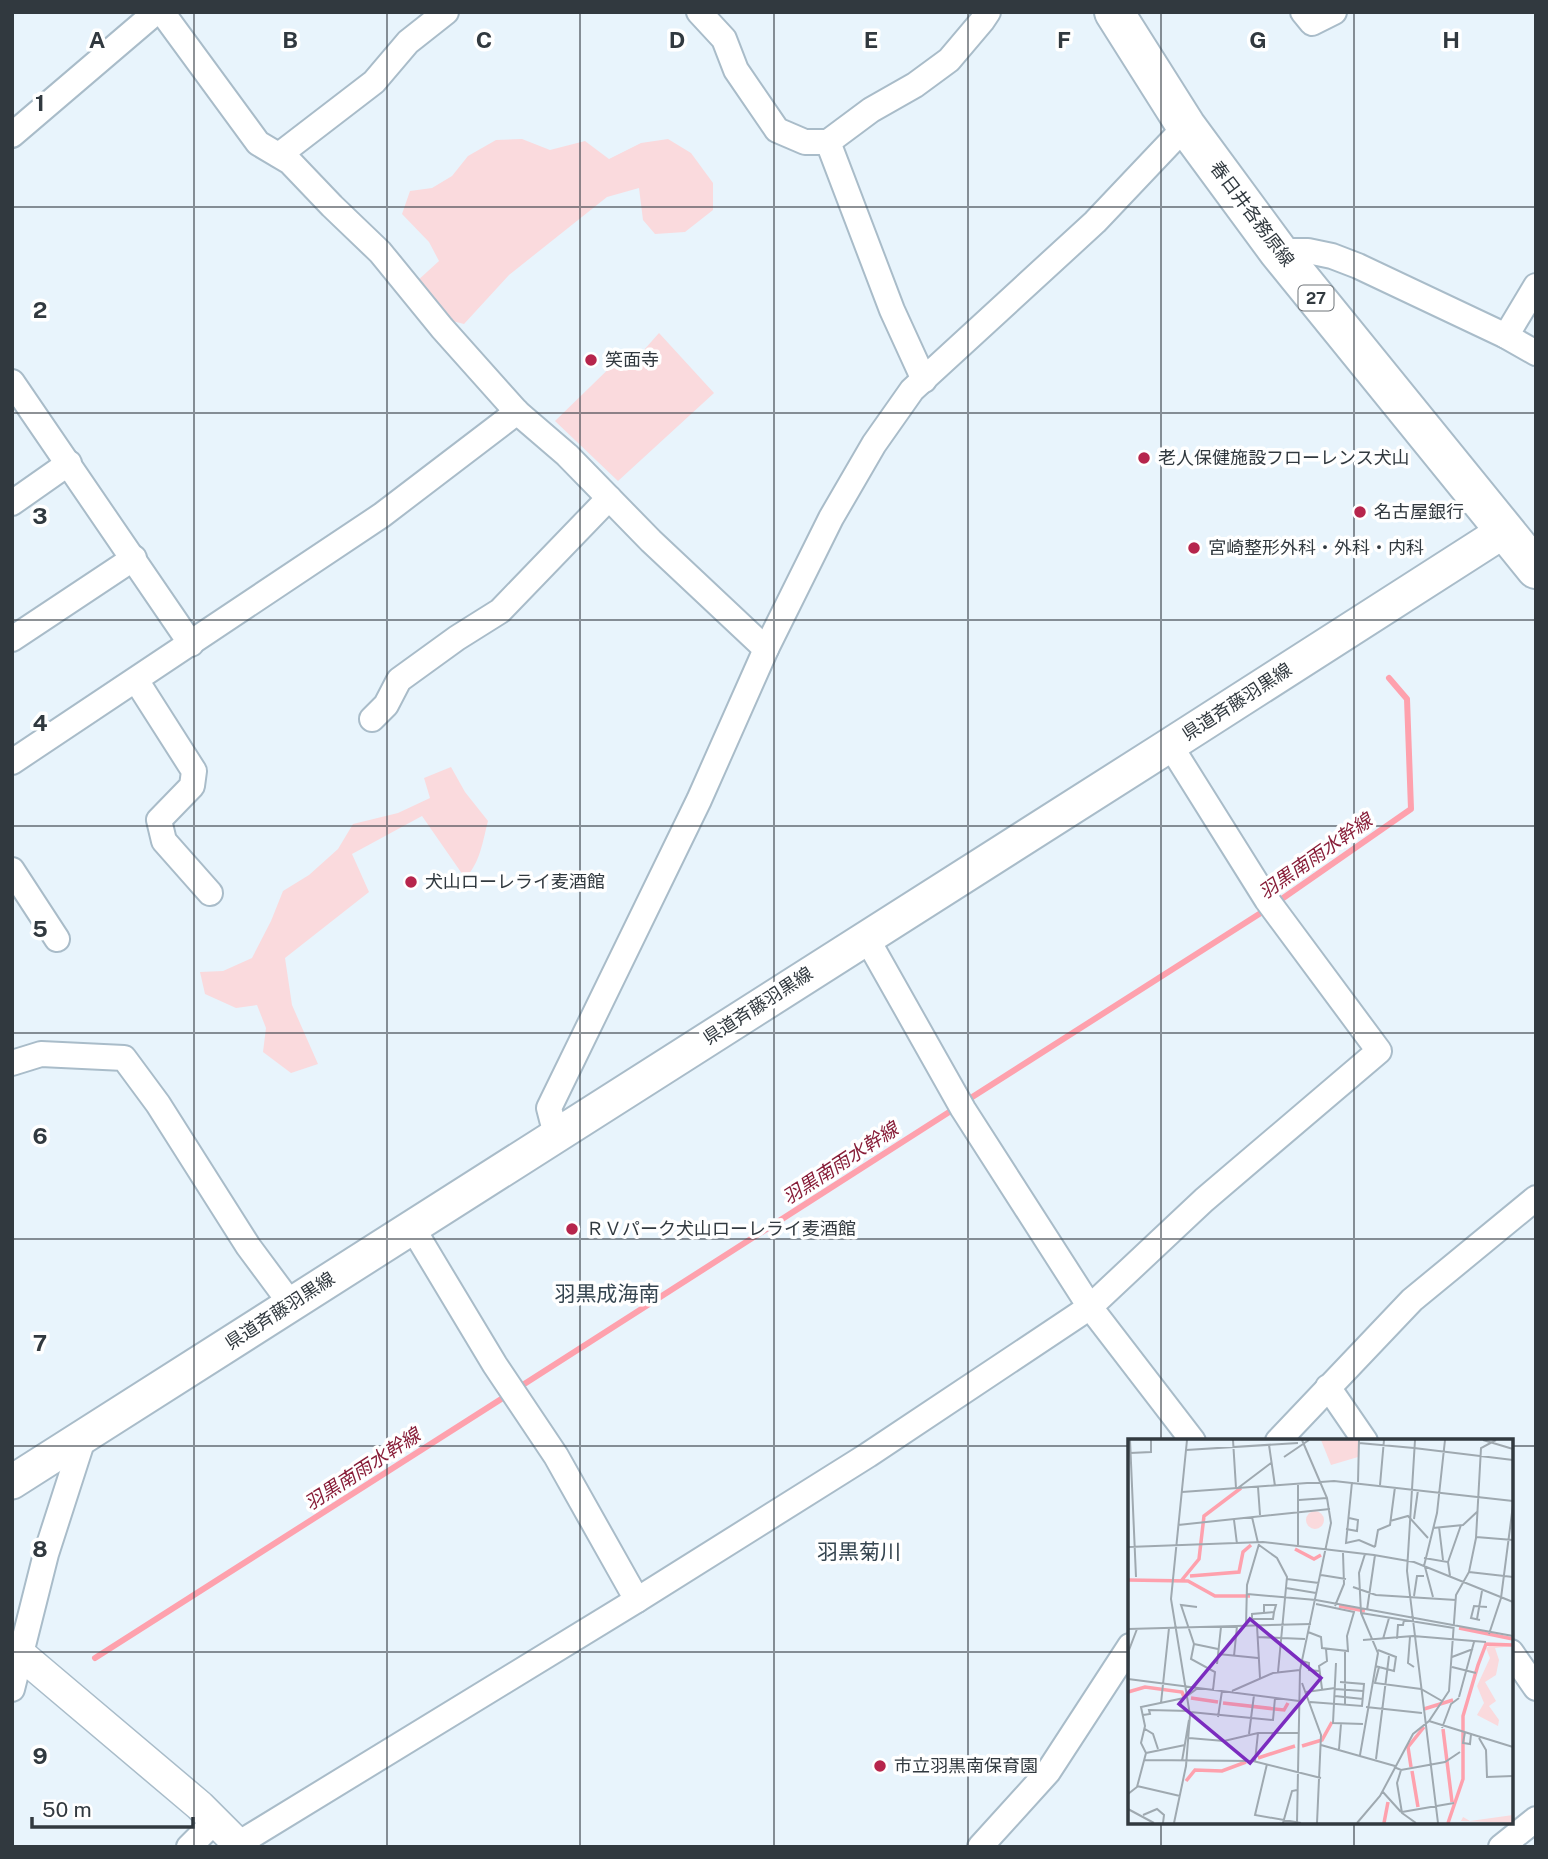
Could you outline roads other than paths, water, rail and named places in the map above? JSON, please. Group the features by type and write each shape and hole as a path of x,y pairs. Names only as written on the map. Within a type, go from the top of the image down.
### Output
{"main road":[{"name":"春日井各務原線","path":"1114,12 1186,126 1278,251 1536,569"},
{"name":"県道斉藤羽黒線","path":"12,1482 1504,531"}],"street":[{"path":"16,124 156,12"},
{"path":"162,12 258,143 290,162 380,252 442,328 517,412 567,455 651,541 766,649"},
{"path":"279,155 374,82 408,42 446,12"},
{"path":"699,12 724,39 736,70 777,130 804,142 828,142 871,110 915,85 949,60 988,12"},
{"path":"1303,12 1312,23 1334,12"},
{"path":"556,1135 549,1108 699,800 766,649 831,518 874,444 912,390 1095,222 1186,126"},
{"path":"828,142 891,310 924,380"},
{"path":"1278,251 1308,251 1332,256 1506,336 1536,353"},
{"path":"1506,336 1536,286"},
{"path":"12,382 191,644"},
{"path":"12,762 382,515 517,412"},
{"path":"12,503 68,463"},
{"path":"372,719 386,705 399,680 500,611 609,498"},
{"path":"12,639 134,558"},
{"path":"136,680 194,771 192,786 159,820 164,841 210,892"},
{"path":"17,1651 145,1758 239,1845 868,1455 1090,1307 1204,1200 1378,1052 1272,906 1170,746"},
{"path":"12,870 57,939"},
{"path":"866,937 960,1103 1090,1307 1191,1439"},
{"path":"12,1063 41,1054 124,1058 158,1104 248,1246 291,1304"},
{"path":"1280,1439 1412,1300 1536,1198"},
{"path":"412,1227 513,1392 556,1456 637,1600"},
{"path":"1328,1387 1364,1439"},
{"path":"12,1689 17,1651 84,1436"},
{"path":"981,1847 1048,1772 1128,1649"},
{"path":"1513,1654 1536,1688"},
{"path":"1502,1847 1536,1819"},
{"path":"190,1847 215,1821"}],"waterway":[{"name":"羽黒南雨水幹線","path":"1276,903 1411,809 1407,699 1389,678"},
{"name":"羽黒南雨水幹線","path":"966,1101 1267,909"},
{"name":"羽黒南雨水幹線","path":"518,1388 957,1107"},
{"name":"羽黒南雨水幹線","path":"95,1658 509,1394"}],"place":[{"name":"笑面寺","path":"591,360"},
{"name":"老人保健施設フローレンス犬山","path":"1144,458"},
{"name":"名古屋銀行","path":"1360,512"},
{"name":"宮崎整形外科・外科・内科","path":"1194,548"},
{"name":"犬山ローレライ麦酒館","path":"411,882"},
{"name":"ＲＶパーク犬山ローレライ麦酒館","path":"572,1229"},
{"name":"市立羽黒南保育園","path":"880,1766"}],"district":[{"name":"羽黒成海南","path":"607,1294"},
{"name":"羽黒菊川","path":"859,1552"}]}
